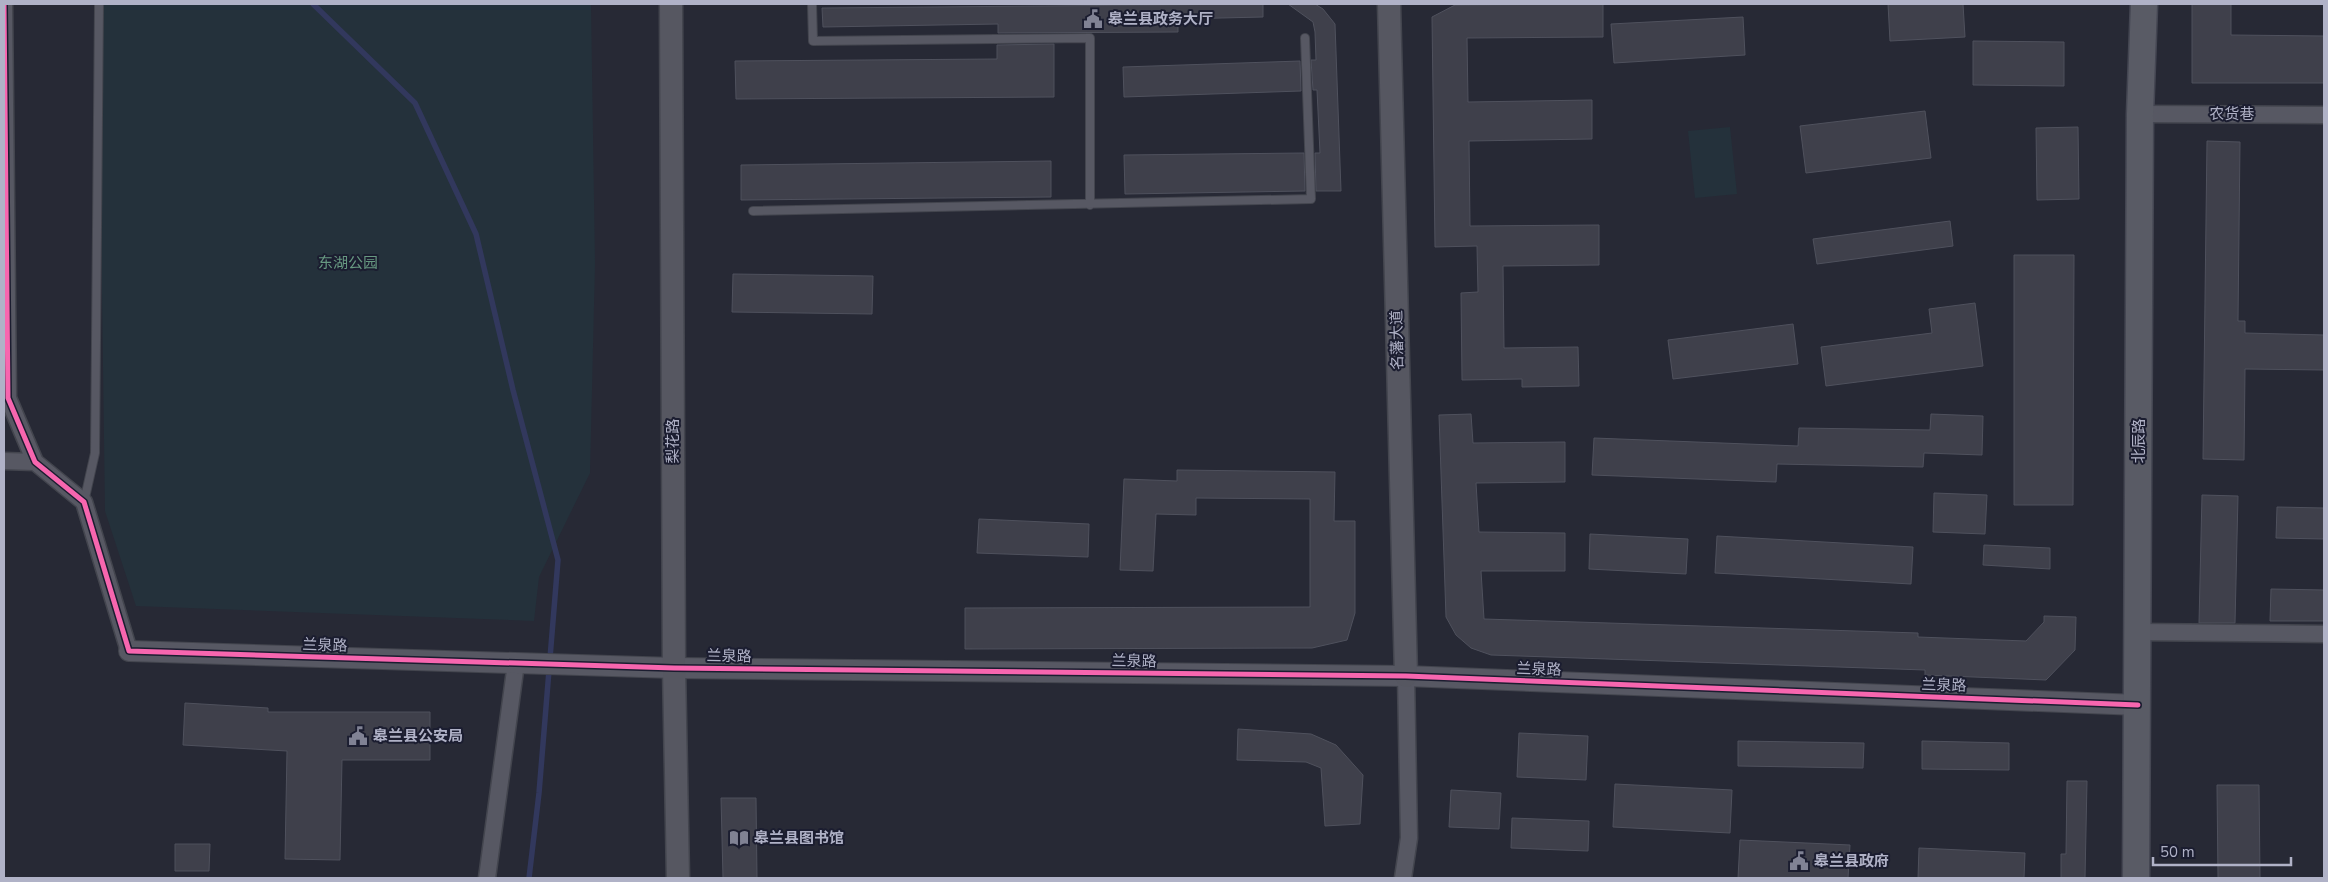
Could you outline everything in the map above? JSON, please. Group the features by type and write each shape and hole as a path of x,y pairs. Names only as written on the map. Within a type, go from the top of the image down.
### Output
{"main road":[{"name":"梨花路","path":"671,4 674,668 678,878"},
{"name":"名藩大道","path":"1389,4 1406,676"},
{"name":"北辰路","path":"2136,878 2139,632 2140,114 2144,4"}],"street":[{"path":"4,4 8,398 35,462 84,502 129,651"},
{"name":"农货巷","path":"2140,114 2324,115"},
{"path":"4,461 35,462"},
{"path":"2139,632 2324,634"},
{"name":"兰泉路","path":"129,651 674,668 1406,676 2138,705"},
{"path":"487,878 525,663"},
{"path":"1403,878 1409,838 1406,676"}],"lane":[{"path":"84,502 95,453 99,4"},
{"path":"812,4 813,41 1090,38 1090,205"},
{"path":"753,211 1311,199 1305,38"}],"green space":[{"name":"东湖公园","path":"98,4 591,4 595,264 590,473 539,577 534,621 136,606 105,511"},
{"path":"1730,127 1737,194 1695,198 1688,131"}],"building":[{"path":"1263,4 1263,17 1178,19 1178,32 998,33 998,24 823,27 822,8"},
{"path":"1288,4 1315,4 1323,9 1335,24 1341,191 1316,191 1315,153 1320,153 1317,90 1313,90 1311,60 1316,60 1315,32 1313,22"},
{"path":"1603,4 1603,37 1467,38 1468,102 1592,100 1592,139 1469,141 1470,226 1599,225 1599,265 1503,266 1504,348 1578,347 1579,386 1522,387 1522,379 1462,380 1461,293 1478,292 1477,246 1435,247 1432,17 1455,5"},
{"path":"1888,4 1963,4 1965,37 1890,41"},
{"path":"2192,4 2231,4 2231,35 2324,36 2324,83 2192,83"},
{"path":"1743,17 1745,55 1614,63 1611,24"},
{"path":"1973,41 2064,42 2064,86 1973,85"},
{"path":"1054,44 1054,97 736,99 735,61 997,59 997,45"},
{"path":"1300,61 1301,91 1124,97 1123,67"},
{"path":"1925,111 1931,158 1806,173 1800,126"},
{"path":"2078,127 2079,199 2037,200 2036,128"},
{"path":"2207,141 2240,142 2238,321 2245,321 2245,333 2324,335 2324,370 2245,369 2244,460 2203,459"},
{"path":"1304,153 1305,191 1125,194 1124,155"},
{"path":"1051,161 1051,197 741,200 741,165"},
{"path":"1950,221 1953,246 1817,264 1813,239"},
{"path":"2014,255 2074,255 2073,505 2014,505"},
{"path":"733,274 873,276 872,314 732,312"},
{"path":"1975,303 1983,366 1826,386 1821,347 1932,333 1929,309"},
{"path":"1793,324 1798,364 1673,379 1668,340"},
{"path":"1471,414 1473,443 1565,442 1565,482 1476,483 1479,532 1565,533 1565,571 1481,571 1484,619 1918,633 1918,637 2026,641 2044,622 2044,616 2076,617 2075,650 2046,680 1925,675 1925,670 1491,655 1471,648 1456,635 1446,617 1439,415"},
{"path":"1931,414 1983,416 1982,455 1924,453 1923,467 1777,464 1776,482 1592,475 1594,438 1798,446 1799,428 1930,430"},
{"path":"1177,470 1335,472 1334,521 1355,521 1355,613 1347,640 1312,648 965,649 965,608 1310,607 1310,499 1196,498 1196,515 1156,514 1153,571 1120,570 1124,479 1177,481"},
{"path":"1934,493 1987,495 1985,534 1933,532"},
{"path":"2202,495 2238,496 2235,623 2199,623"},
{"path":"2277,507 2324,508 2324,539 2276,538"},
{"path":"979,519 1089,524 1088,557 977,553"},
{"path":"1590,534 1688,539 1686,574 1589,569"},
{"path":"1717,536 1913,547 1911,584 1715,573"},
{"path":"1984,545 2050,548 2050,569 1983,565"},
{"path":"2271,589 2324,590 2324,621 2270,621"},
{"path":"185,703 268,708 268,712 430,712 430,760 342,760 340,860 285,859 287,751 183,745"},
{"path":"1238,729 1311,734 1336,745 1363,775 1360,824 1325,826 1321,768 1306,762 1237,760"},
{"path":"1519,733 1588,736 1586,780 1517,777"},
{"path":"1738,741 1864,743 1863,768 1738,766"},
{"path":"1922,741 2009,743 2009,770 1922,769"},
{"path":"2067,781 2087,781 2085,878 2061,878 2061,854 2066,854"},
{"path":"1615,784 1732,790 1730,833 1613,827"},
{"path":"2217,785 2259,785 2260,878 2218,878"},
{"path":"1451,790 1501,793 1499,829 1449,827"},
{"name":"皋兰县图书馆","path":"721,798 756,798 757,878 723,878"},
{"path":"1512,818 1589,821 1588,851 1511,848"},
{"path":"1740,840 1850,845 1848,878 1738,878"},
{"path":"175,844 210,844 209,871 175,871"},
{"path":"1919,848 2025,853 2024,878 1918,878"}],"waterway":[{"path":"313,4 415,103 476,234 513,390 558,560 539,793 529,878"}],"cycle path":[{"path":"4,4 8,398 35,462 84,502 129,651 674,668 1406,676 2138,705"}],"place":[{"name":"皋兰县政务大厅","path":"1093,19"},
{"name":"皋兰县公安局","path":"358,736"},
{"name":"皋兰县图书馆","path":"739,838"},
{"name":"皋兰县政府","path":"1799,861"}]}
